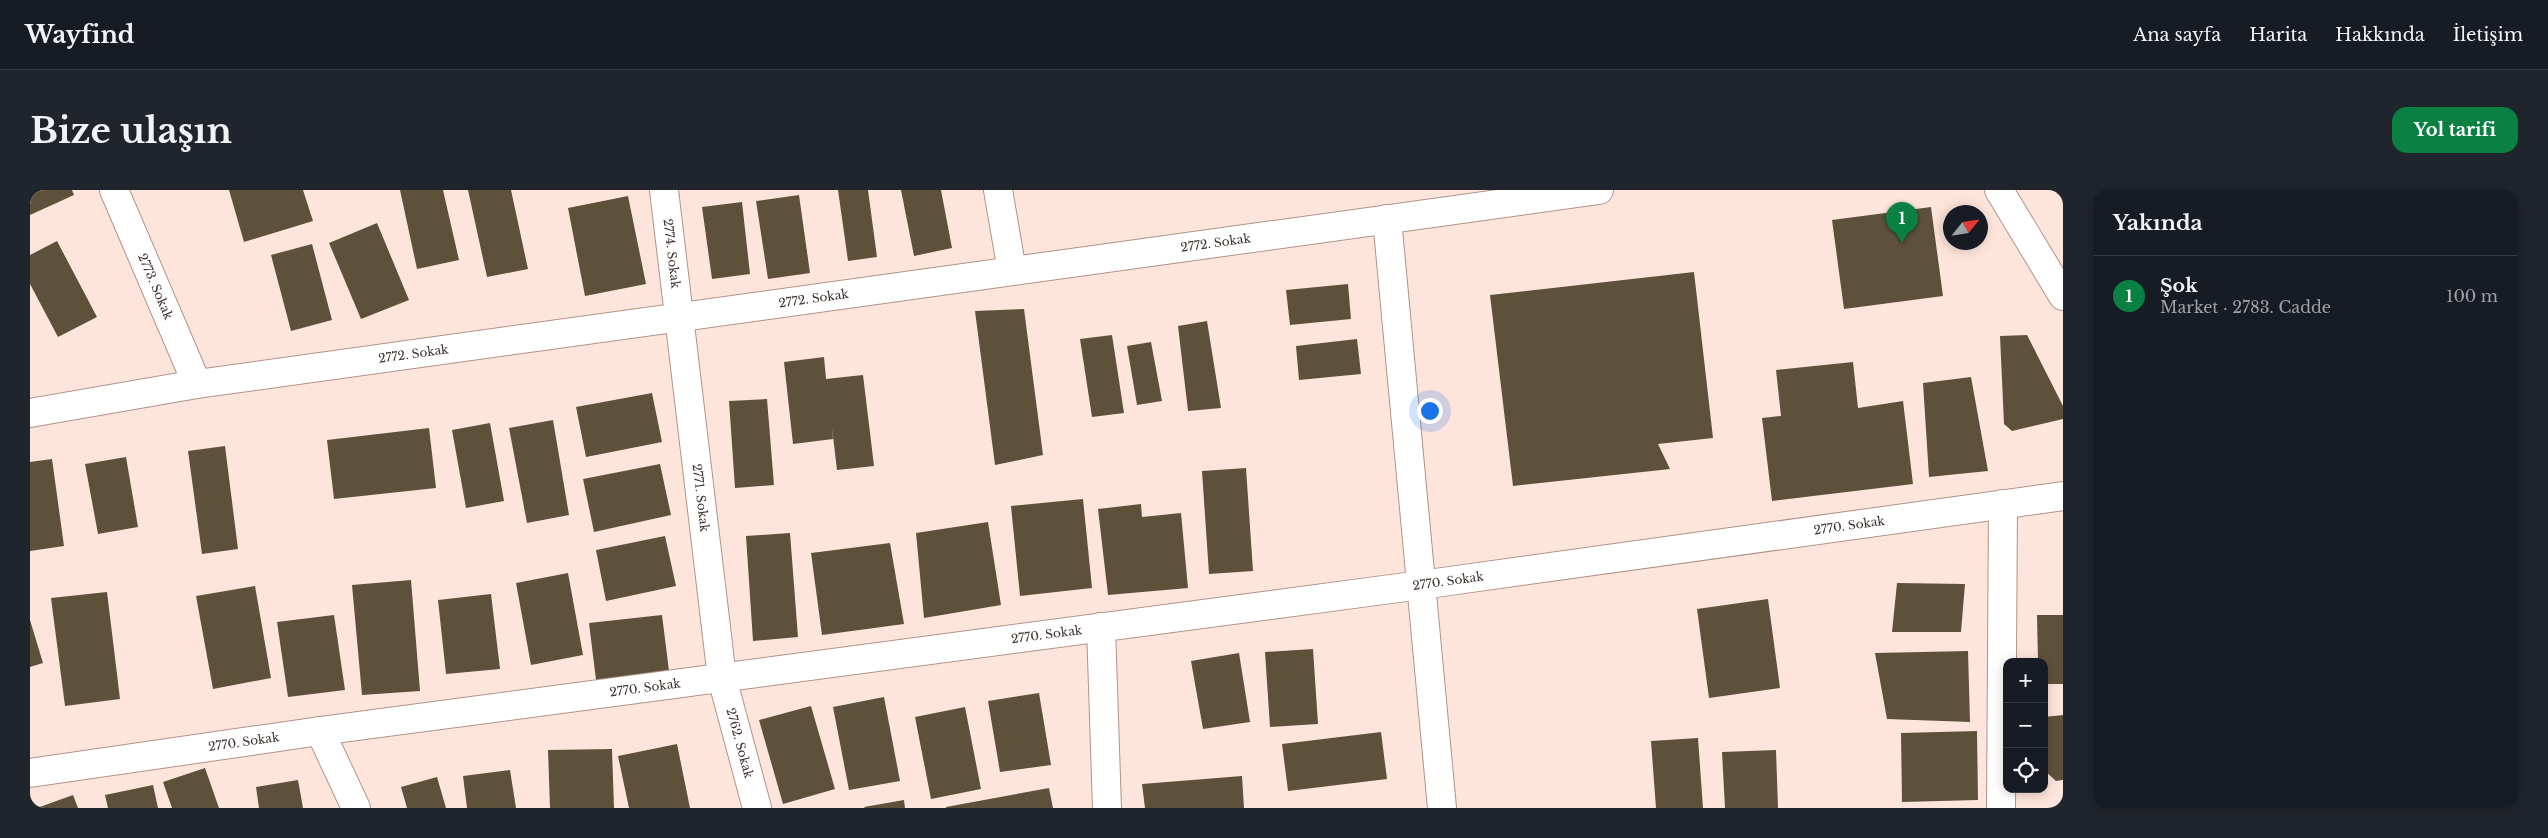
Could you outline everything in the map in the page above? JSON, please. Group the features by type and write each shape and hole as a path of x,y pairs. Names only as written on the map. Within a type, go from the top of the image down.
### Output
{"street":[{"name":"2773. Sokak","path":"114,190 197,384"},
{"name":"2774. Sokak","path":"664,190 678,317"},
{"path":"998,190 1012,271"},
{"name":"2772. Sokak","path":"30,413 197,384 1599,190"},
{"path":"1999,190 2063,296"},
{"path":"1387,219 1442,808"},
{"name":"2771. Sokak","path":"678,317 722,678"},
{"name":"2770. Sokak","path":"30,773 320,731 1421,585 2063,496"},
{"path":"2001,808 2003,504"},
{"path":"1101,627 1107,808"},
{"name":"2762. Sokak","path":"722,678 757,808"},
{"path":"320,731 356,808"}],"building":[{"path":"30,190 72,190 74,195 30,215"},
{"path":"229,190 303,190 313,221 244,242"},
{"path":"400,190 443,190 459,260 417,269"},
{"path":"468,190 511,190 528,269 487,277"},
{"path":"838,190 868,190 877,257 848,261"},
{"path":"901,190 941,190 952,248 914,256"},
{"path":"799,195 810,273 768,279 756,201"},
{"path":"628,196 646,284 585,296 568,208"},
{"path":"742,202 750,274 712,279 702,207"},
{"path":"1931,207 1943,296 1844,309 1832,220"},
{"path":"377,223 409,300 361,319 329,243"},
{"path":"57,241 97,317 58,337 30,284 30,255"},
{"path":"312,244 332,320 291,331 271,255"},
{"path":"1694,272 1713,438 1658,444 1670,469 1513,486 1490,295"},
{"path":"1348,284 1351,319 1290,325 1286,290"},
{"path":"1024,309 1043,455 995,465 975,311"},
{"path":"1207,321 1221,408 1188,411 1178,326"},
{"path":"1112,335 1124,413 1092,417 1080,339"},
{"path":"2027,335 2063,406 2063,419 2012,431 2004,424 2000,336"},
{"path":"1357,339 1361,374 1299,380 1296,346"},
{"path":"1151,342 1162,401 1137,405 1127,346"},
{"path":"824,357 826,379 863,375 874,466 837,470 832,428 833,439 793,444 784,362"},
{"path":"1853,362 1858,408 1903,401 1913,484 1772,501 1762,418 1781,416 1776,370"},
{"path":"1971,377 1988,471 1929,477 1923,383"},
{"path":"652,393 662,442 586,457 576,407"},
{"path":"767,399 774,485 735,488 729,401"},
{"path":"553,420 569,515 527,523 509,428"},
{"path":"490,423 504,501 466,508 452,430"},
{"path":"429,428 436,488 334,499 327,440"},
{"path":"225,446 238,549 202,554 188,451"},
{"path":"126,457 138,527 98,534 85,464"},
{"path":"52,459 64,546 30,551 30,462"},
{"path":"660,464 671,515 594,532 583,479"},
{"path":"1246,468 1253,571 1209,574 1202,471"},
{"path":"1083,499 1092,588 1020,596 1011,506"},
{"path":"1141,504 1142,517 1181,513 1188,588 1108,595 1098,509"},
{"path":"988,522 1001,605 924,618 916,533"},
{"path":"790,533 798,637 753,641 746,536"},
{"path":"665,536 676,586 606,601 596,550"},
{"path":"890,543 904,624 822,635 811,553"},
{"path":"568,573 583,655 531,665 516,583"},
{"path":"411,580 420,691 362,695 352,585"},
{"path":"1897,583 1965,584 1961,632 1892,632"},
{"path":"255,586 271,678 213,689 196,596"},
{"path":"107,592 120,699 65,706 51,598"},
{"path":"491,594 500,669 446,674 438,600"},
{"path":"1768,599 1780,688 1709,698 1697,609"},
{"path":"334,615 345,690 288,697 277,622"},
{"path":"662,615 669,671 596,680 589,623"},
{"path":"2037,615 2063,615 2063,684 2048,684 2048,658 2038,658"},
{"path":"30,620 43,663 30,667"},
{"path":"1313,649 1318,724 1270,727 1265,652"},
{"path":"1968,651 1970,722 1887,719 1875,653"},
{"path":"1239,653 1250,722 1203,729 1191,661"},
{"path":"1039,693 1051,765 1000,772 988,701"},
{"path":"884,697 900,781 849,790 833,707"},
{"path":"811,706 835,789 783,804 759,720"},
{"path":"965,707 981,789 931,799 915,717"},
{"path":"2063,715 2063,780 2056,781 2048,774 2048,717"},
{"path":"1977,731 1978,800 1902,802 1901,733"},
{"path":"1381,732 1387,779 1288,791 1282,744"},
{"path":"1698,738 1703,808 1656,808 1651,741"},
{"path":"677,744 690,808 629,808 618,756"},
{"path":"612,749 614,808 550,808 548,750"},
{"path":"1776,750 1778,808 1725,808 1722,752"},
{"path":"205,768 219,808 172,808 163,782"},
{"path":"510,770 516,808 467,808 463,776"},
{"path":"1242,776 1244,808 1145,808 1142,784"},
{"path":"437,777 446,808 407,808 401,787"},
{"path":"298,780 303,808 259,808 256,787"},
{"path":"153,785 158,808 108,808 105,795"},
{"path":"1049,788 1053,808 946,808 946,807"},
{"path":"73,795 78,808 37,808"},
{"path":"904,800 905,808 864,807"}],"place":[{"name":"Şok","path":"1902,243"}]}
